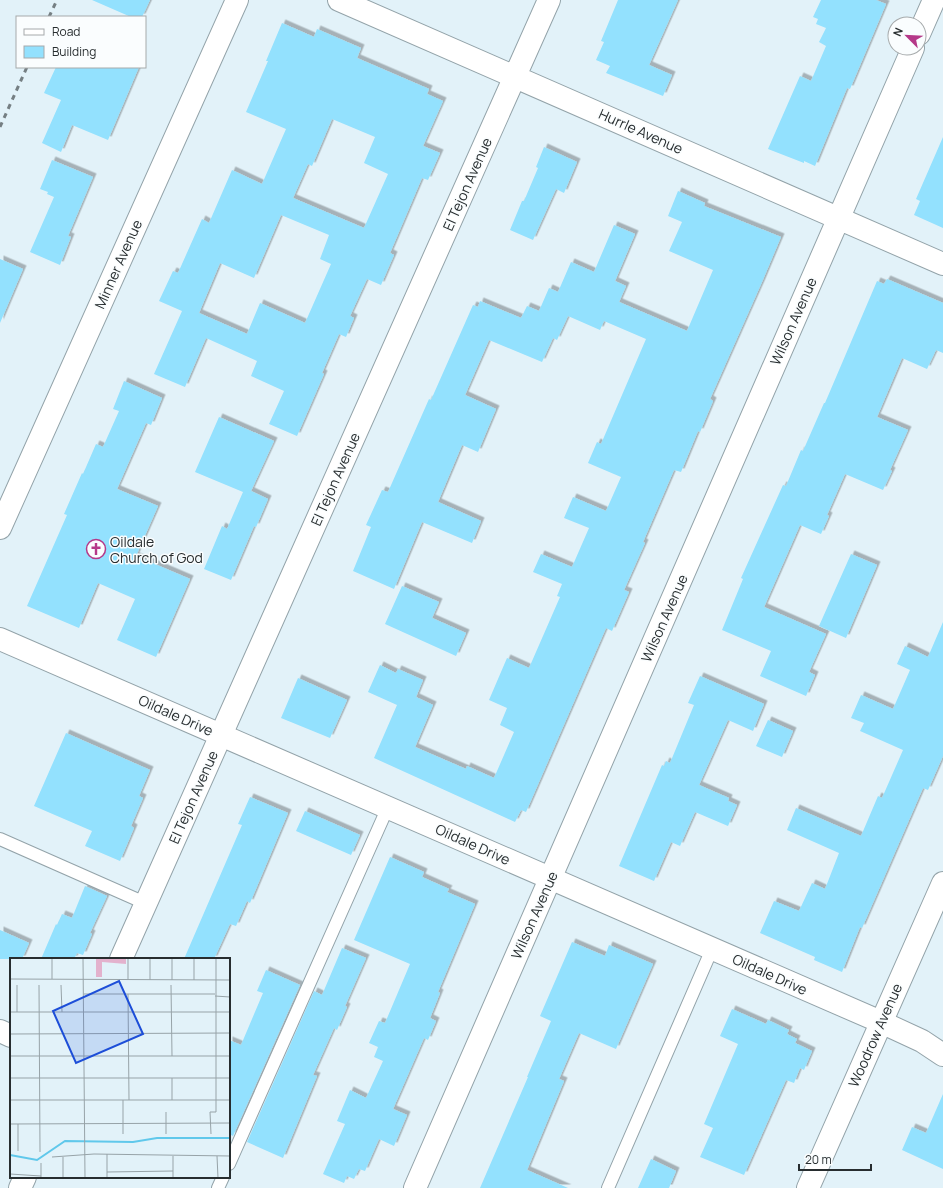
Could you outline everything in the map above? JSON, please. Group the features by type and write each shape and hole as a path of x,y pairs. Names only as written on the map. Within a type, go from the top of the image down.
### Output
{"street":[{"name":"Minner Avenue","path":"0,528 237,0"},
{"name":"Hurrle Avenue","path":"339,0 943,264"},
{"name":"El Tejon Avenue","path":"120,958 550,0"},
{"path":"927,16 934,0"},
{"name":"Wilson Avenue","path":"415,1188 909,56"},
{"name":"Oildale Drive","path":"0,638 881,1022 922,1041 943,1054"},
{"name":"Woodrow Avenue","path":"808,1188 943,883"},
{"path":"0,1032 10,1036"},
{"path":"20,1188 25,1178"}],"lane":[{"path":"230,1162 388,807"},
{"path":"0,839 145,903"},
{"path":"608,1188 712,949"},
{"path":"218,1188 223,1178"}],"building":[{"path":"92,0 150,0 142,16 129,16"},
{"path":"618,0 678,0 649,65 672,75 663,96 606,73 610,66 596,60 604,42 601,41"},
{"path":"821,0 876,0 886,4 850,89 847,88 815,166 768,149 800,76 811,81 826,46 819,42 826,28 816,24 818,19 813,17"},
{"path":"282,23 314,37 317,29 361,48 357,58 429,89 427,94 443,101 423,146 440,153 428,180 422,178 390,253 394,255 381,285 367,279 350,316 354,318 346,337 339,334 322,373 324,374 297,436 269,424 284,391 251,376 257,361 206,338 185,387 154,374 182,311 159,301 173,271 178,273 202,219 209,223 232,170 262,184 286,129 246,112 268,61 266,61","holes":["332,119 375,137 364,163 388,174 364,228 293,198 308,164 312,166","281,215 329,235 320,259 331,264 305,323 260,303 247,334 199,313 220,263 254,278"]},
{"path":"56,68 139,68 108,140 72,125 61,152 42,143 61,100 44,93"},
{"path":"943,137 943,228 914,215 920,201 916,199"},
{"path":"544,147 577,162 564,193 556,189 533,240 510,230 538,168 536,167"},
{"path":"52,160 93,177 68,236 71,237 60,265 30,252 54,197 47,194 48,192 40,189"},
{"path":"678,191 705,203 704,206 781,237 710,399 713,401 700,432 698,431 681,472 674,470 643,542 645,543 624,590 629,592 612,631 606,628 526,812 521,810 515,822 374,758 397,705 368,692 380,665 396,673 398,669 423,680 416,697 433,705 415,747 466,769 467,766 494,778 514,732 500,725 507,708 489,700 507,658 529,668 560,597 557,596 562,584 533,572 541,554 572,567 589,528 564,518 573,497 606,511 621,477 588,463 597,442 601,444 646,339 604,321 600,330 568,316 557,340 553,338 542,362 489,340 465,395 496,409 478,452 462,445 438,502 481,521 472,543 422,522 394,589 353,571 371,527 366,525 382,490 388,492 473,305 478,307 480,301 521,318 527,306 539,311 549,288 558,292 571,262 594,272 614,225 635,234 615,281 626,286 619,302 687,331 713,270 669,251 682,222 668,216"},
{"path":"0,259 23,269 0,323"},
{"path":"887,279 943,303 943,353 936,350 927,369 902,358 877,417 908,430 890,470 892,471 883,490 845,474 827,515 829,516 821,534 800,525 764,607 826,634 809,672 815,675 806,696 760,676 771,651 722,630 743,579 741,578 783,485 786,486 801,450 803,451 825,403 877,281 884,284"},
{"path":"124,381 162,398 151,425 146,423 117,489 158,506 136,556 190,579 156,657 117,640 135,599 98,583 79,628 27,606 67,515 64,514 82,473 83,474 96,444 103,447 119,411 113,409"},
{"path":"219,417 274,441 251,491 268,499 256,527 254,526 231,580 204,569 222,526 227,529 243,492 195,472"},
{"path":"851,554 877,565 846,638 819,626"},
{"path":"402,586 439,602 432,618 466,633 456,656 385,624"},
{"path":"943,622 943,756 928,790 923,788 862,928 860,927 842,972 814,960 815,957 760,933 774,901 799,911 812,883 825,889 839,853 787,830 796,808 861,836 878,796 882,798 903,750 860,731 864,723 851,718 861,695 893,709 910,670 897,664 905,646 928,657"},
{"path":"700,676 764,704 753,731 728,720 699,785 729,798 728,801 737,805 728,826 695,812 680,846 671,842 654,881 619,866 662,765 664,766 666,761 670,763 694,705 688,703"},
{"path":"298,678 347,700 330,738 281,718"},
{"path":"768,720 793,731 782,757 756,746"},
{"path":"66,733 150,770 139,796 143,798 131,826 134,828 120,861 85,846 92,831 34,806"},
{"path":"250,797 288,813 250,903 247,901 236,926 230,924 214,958 184,958 242,825 238,824"},
{"path":"305,811 360,835 351,855 296,831"},
{"path":"390,857 424,872 422,877 449,889 447,892 475,904 438,992 440,993 430,1018 436,1021 428,1040 424,1038 393,1109 407,1115 394,1146 379,1139 365,1171 359,1169 354,1179 347,1176 344,1183 323,1174 345,1124 337,1121 350,1090 366,1098 383,1061 374,1057 378,1047 369,1043 379,1021 385,1023 410,964 354,940"},
{"path":"85,886 107,896 90,933 92,934 83,955 77,953 74,958 41,958 56,924 57,925 62,914 72,918"},
{"path":"0,930 29,943 22,958 0,959"},
{"path":"572,942 605,956 609,945 653,964 616,1049 579,1033 559,1079 564,1081 527,1170 568,1188 480,1188 551,1021 540,1016"},
{"path":"342,948 366,958 345,1006 347,1007 337,1030 334,1028 313,1075 317,1076 283,1158 247,1142 314,991 322,995"},
{"path":"266,970 300,985 233,1136 230,1134 230,1040 241,1045 263,993 257,991"},
{"path":"732,1009 766,1024 768,1020 789,1030 787,1034 797,1039 795,1043 812,1051 804,1070 800,1068 794,1083 786,1080 744,1175 700,1157 713,1128 704,1124 738,1044 720,1036"},
{"path":"943,1094 943,1169 902,1150 912,1127 926,1133"},
{"path":"651,1159 676,1171 669,1188 638,1188"}],"railway":[{"path":"49,16 57,0"},
{"path":"0,127 27,68"}],"place":[{"name":"Oildale Church of God","path":"96,549"}]}
